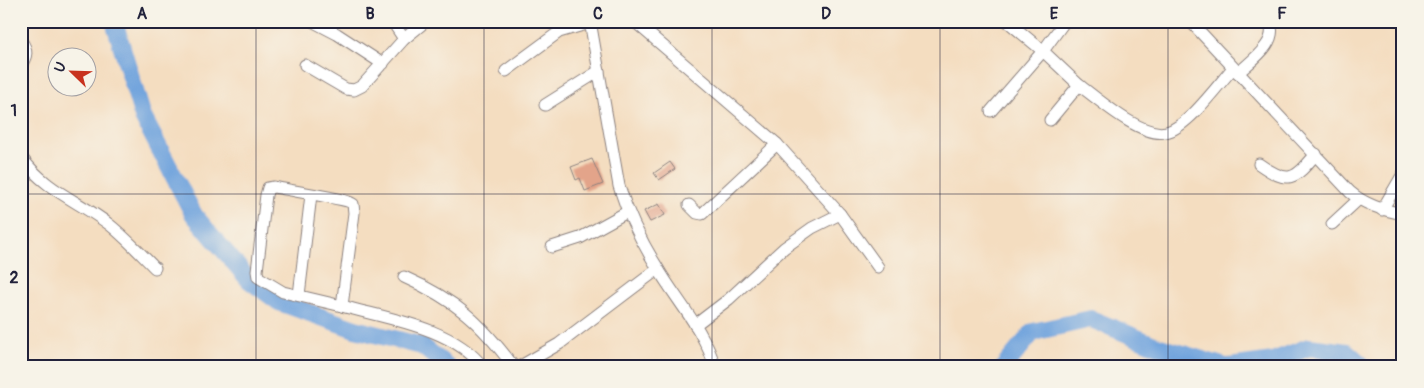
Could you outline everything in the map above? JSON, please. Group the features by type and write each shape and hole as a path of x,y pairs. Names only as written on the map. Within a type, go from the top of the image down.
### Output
{"street":[{"path":"312,21 383,64"},
{"path":"392,21 404,39"},
{"path":"305,65 350,91 362,86 404,39 426,21"},
{"path":"634,21 777,144 840,214 878,266"},
{"path":"1007,21 1079,85 1118,114 1157,133 1167,132 1180,126 1236,70 1270,41 1273,35 1269,21"},
{"path":"991,111 1043,51 1065,21"},
{"path":"1190,21 1358,199 1382,210 1403,214"},
{"path":"506,71 559,32 590,22 619,186 627,212 658,268 696,325 716,364"},
{"path":"21,41 26,49 26,55 21,65"},
{"path":"545,105 599,71"},
{"path":"1050,120 1079,85"},
{"path":"689,205 697,213 702,214 777,144"},
{"path":"1259,164 1282,178 1292,178 1298,175 1316,154"},
{"path":"21,157 32,172 66,198 110,225 156,268"},
{"path":"1382,210 1403,174"},
{"path":"342,306 354,213 353,204 345,199 311,195 274,187 267,190 257,270 258,278 272,288 440,334 459,344 483,367"},
{"path":"299,295 311,195"},
{"path":"1332,224 1358,199"},
{"path":"552,247 580,238 627,212"},
{"path":"696,325 729,299 784,248 812,228 840,214"},
{"path":"519,367 558,344 658,268"},
{"path":"404,277 424,286 461,308 492,338 514,367"}],"building":[{"path":"592,159 603,184 585,191 580,178 576,180 571,167"},
{"path":"670,162 675,169 659,180 654,173"},
{"path":"659,204 665,215 650,222 644,211"}],"waterway":[{"path":"114,21 143,117 194,215 249,280 279,302 355,329 422,346 448,367"},
{"path":"1004,367 1033,332 1091,319 1157,346 1226,367"},
{"path":"1229,367 1273,361 1309,347 1347,352 1364,367"}]}
